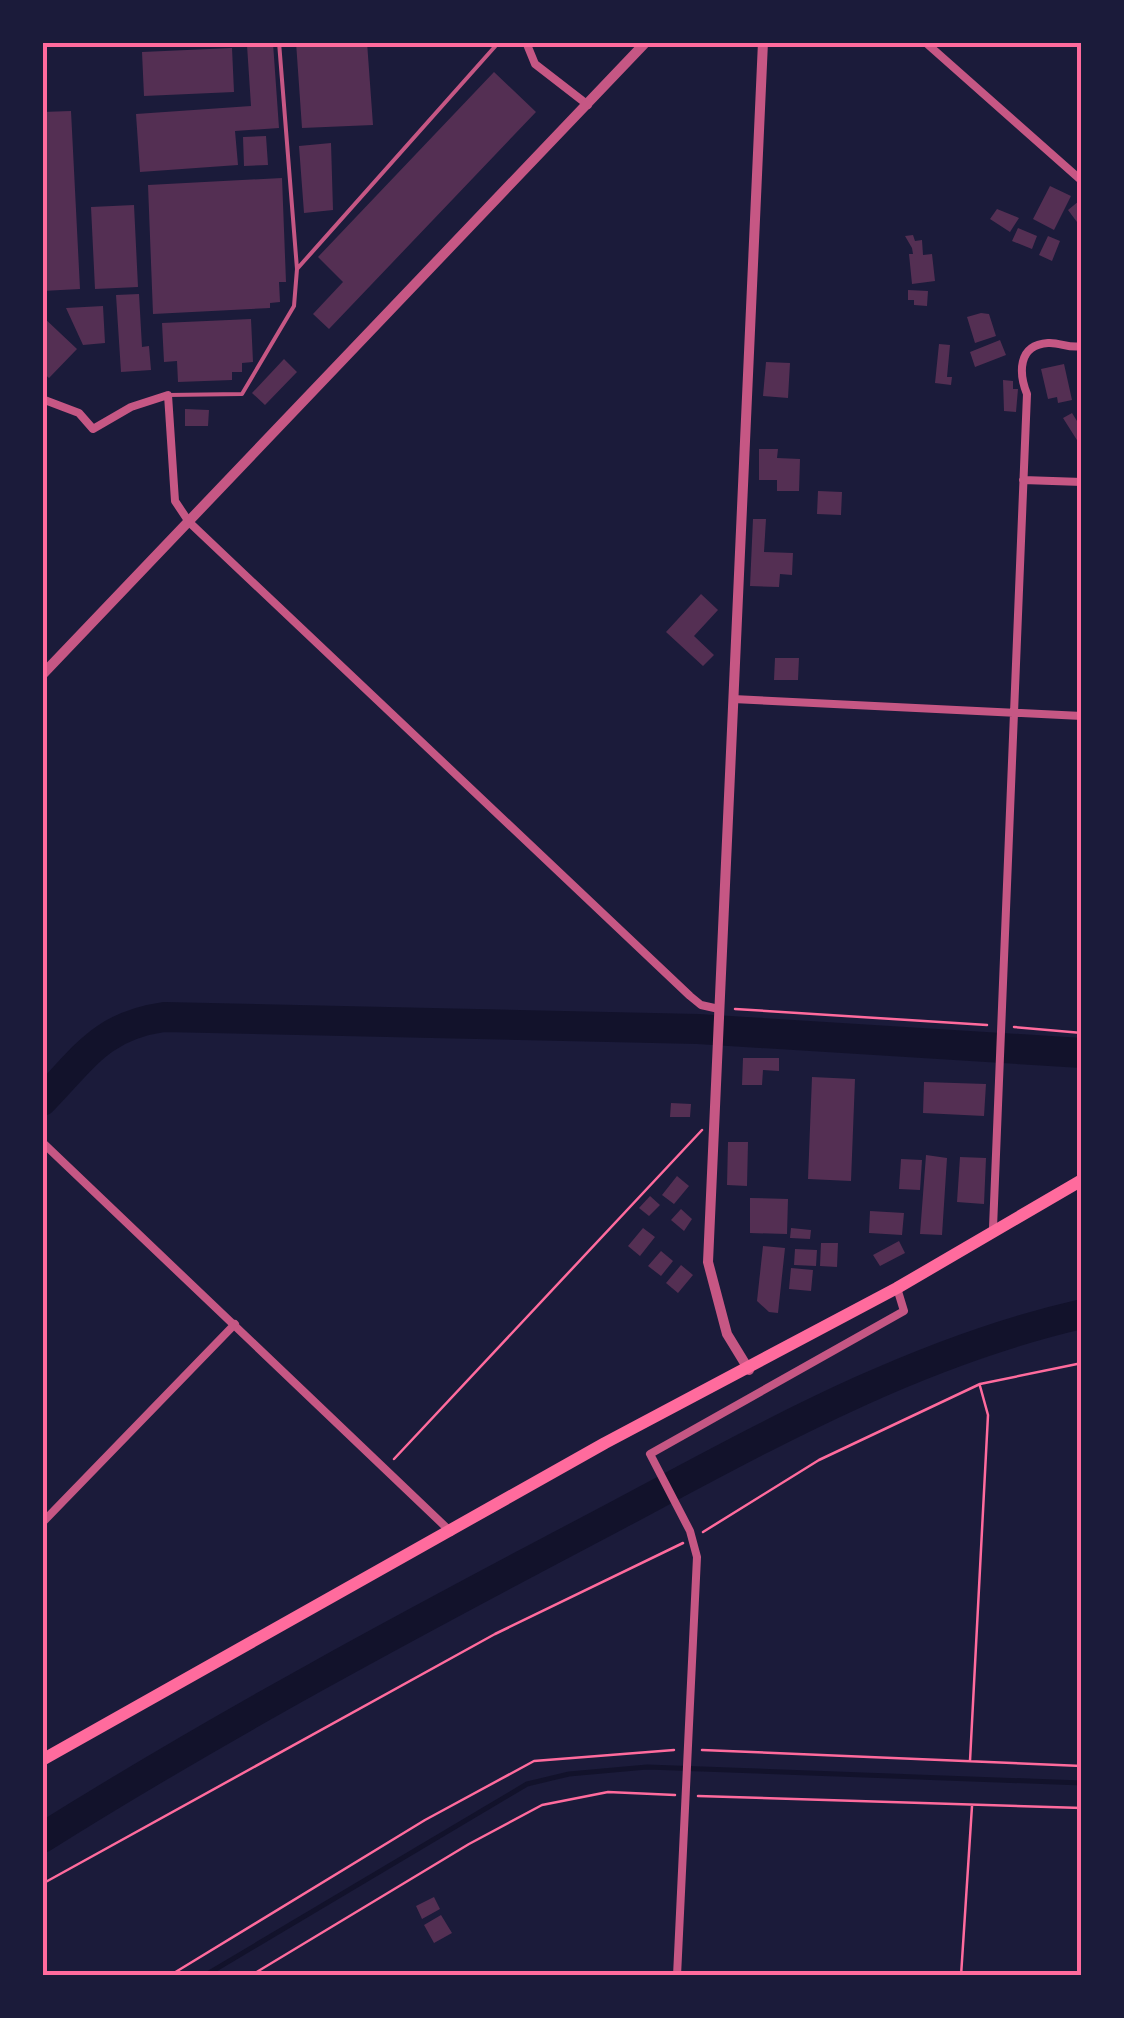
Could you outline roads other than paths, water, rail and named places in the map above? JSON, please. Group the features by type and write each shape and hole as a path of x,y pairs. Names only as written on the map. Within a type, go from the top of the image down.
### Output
{"main road":[{"path":"42,1760 152,1694 451,1532 605,1443 749,1370 1082,1180"}],"street":[{"path":"526,42 535,64 589,106"},
{"path":"42,675 646,42"},
{"path":"749,1370 727,1334 708,1262 763,42"},
{"path":"925,42 1082,181"},
{"path":"993,1228 1027,394 1020,364 1032,349 1048,342 1082,346"},
{"path":"42,399 79,413 93,430 132,406 168,395 175,500 189,522 690,996 701,1005 718,1008"},
{"path":"1023,480 1082,482"},
{"path":"733,699 1082,716"},
{"path":"43,1142 451,1532"},
{"path":"677,1976 697,1557 691,1535 650,1454 904,1311 896,1288"},
{"path":"42,1523 234,1324"}],"lane":[{"path":"168,395 242,394 294,306 297,269 279,42"},
{"path":"297,269 499,42"}],"waterway":[{"path":"42,1101 82,1058 109,1036 142,1021 164,1017 698,1029 1082,1053"},
{"path":"42,1838 316,1677 773,1433 954,1352 1082,1314"},
{"path":"204,1976 527,1784 569,1774 647,1767 1082,1783"}]}
